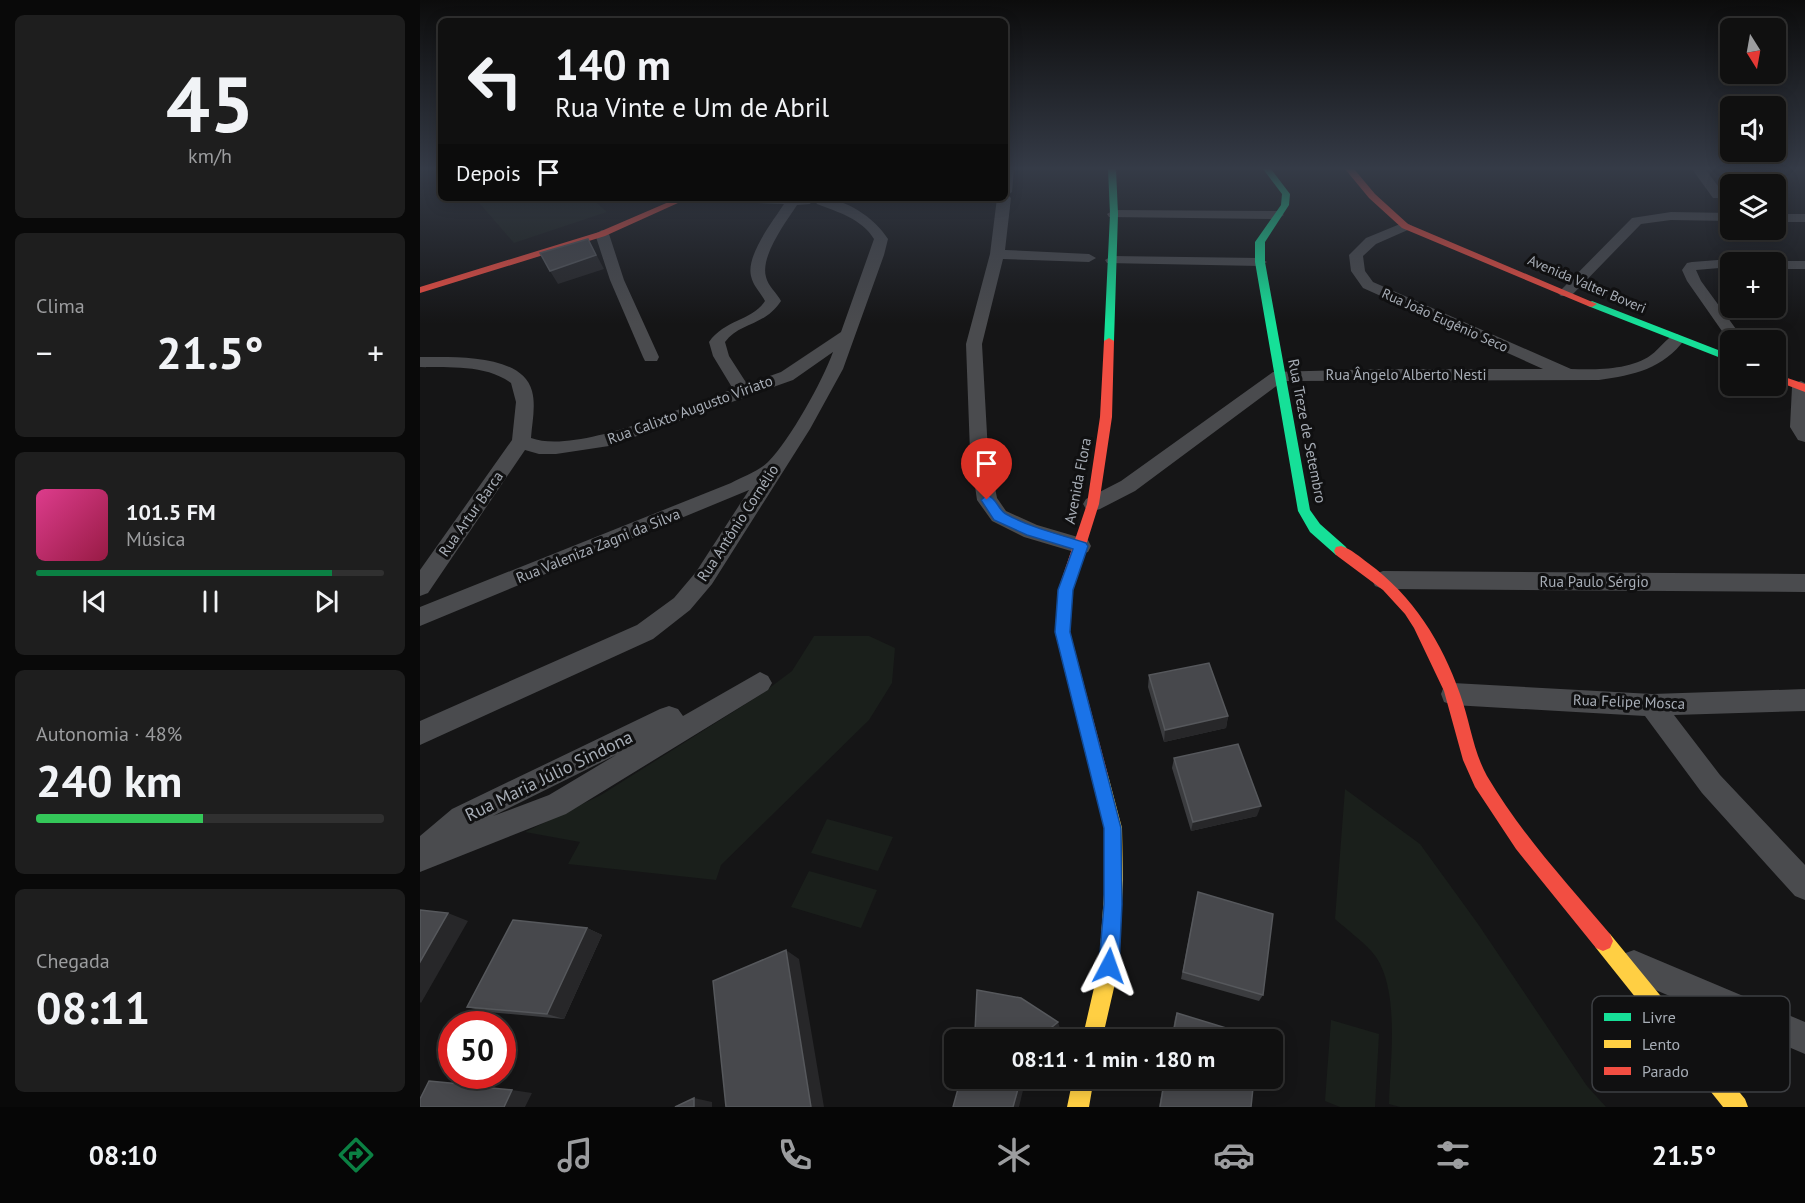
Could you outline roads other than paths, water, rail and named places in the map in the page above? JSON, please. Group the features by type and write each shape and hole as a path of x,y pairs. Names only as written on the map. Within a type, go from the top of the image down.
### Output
{"main road":[{"path":"421,289 602,234 633,221"},
{"name":"Avenida Flora","path":"1095,1029 1109,966 1114,857 1113,828 1063,632 1065,590 1093,504 1106,417 1114,221"},
{"name":"Rua Treze de Setembro","path":"1273,221 1260,242 1260,262 1278,376 1304,511 1315,528 1329,542 1383,580 1408,605 1423,627 1453,694 1467,752 1481,782 1512,828 1648,996"},
{"name":"Avenida Valter Boveri","path":"1399,221 1405,226 1566,294 1720,355"},
{"path":"1786,381 1803,388"},
{"path":"1078,1107 1082,1089"},
{"name":"Rua Treze de Setembro","path":"1725,1092 1737,1107"}],"street":[{"path":"743,392 720,356 717,342 720,335 729,329 764,313 773,301 762,285 758,266 765,248 781,221"},
{"name":"Rua Antônio Cornélio","path":"420,733 645,632 682,604 704,579 772,469 801,429 835,369 881,239 877,230 867,221"},
{"path":"1001,221 997,254 974,344 979,452 987,500 999,516 1031,531 1081,546"},
{"path":"1566,294 1639,221"},
{"name":"Rua João Eugênio Seco","path":"1405,226 1371,241 1356,255 1358,271 1368,285 1571,375"},
{"path":"602,234 617,280 651,357"},
{"path":"997,254 1089,258"},
{"path":"1112,260 1260,262"},
{"path":"1720,263 1692,266 1689,270 1694,281 1720,318"},
{"path":"1786,265 1805,265"},
{"name":"Rua Calixto Augusto Viriato","path":"521,441 539,448 574,447 602,442 787,376 847,335"},
{"name":"Rua Ângelo Alberto Nesti","path":"1278,376 1599,375 1624,371 1656,360 1677,339"},
{"path":"420,378 428,362 494,367 514,374 523,389 521,441"},
{"path":"1093,504 1128,486 1278,376"},
{"path":"1803,388 1799,427 1805,436"},
{"name":"Rua Artur Barca","path":"420,587 521,441"},
{"name":"Rua Valeniza Zagni da Silva","path":"420,617 738,488 772,469"},
{"name":"Rua Paulo Sérgio","path":"1383,580 1805,583"},
{"name":"Rua Maria Júlio Sindona","path":"420,856 557,805 760,683"},
{"name":"Rua Felipe Mosca","path":"1453,694 1652,705 1805,700"},
{"path":"1652,705 1711,784 1801,879"},
{"path":"1619,959 1706,996"},
{"path":"1790,1032 1805,1038"}]}
